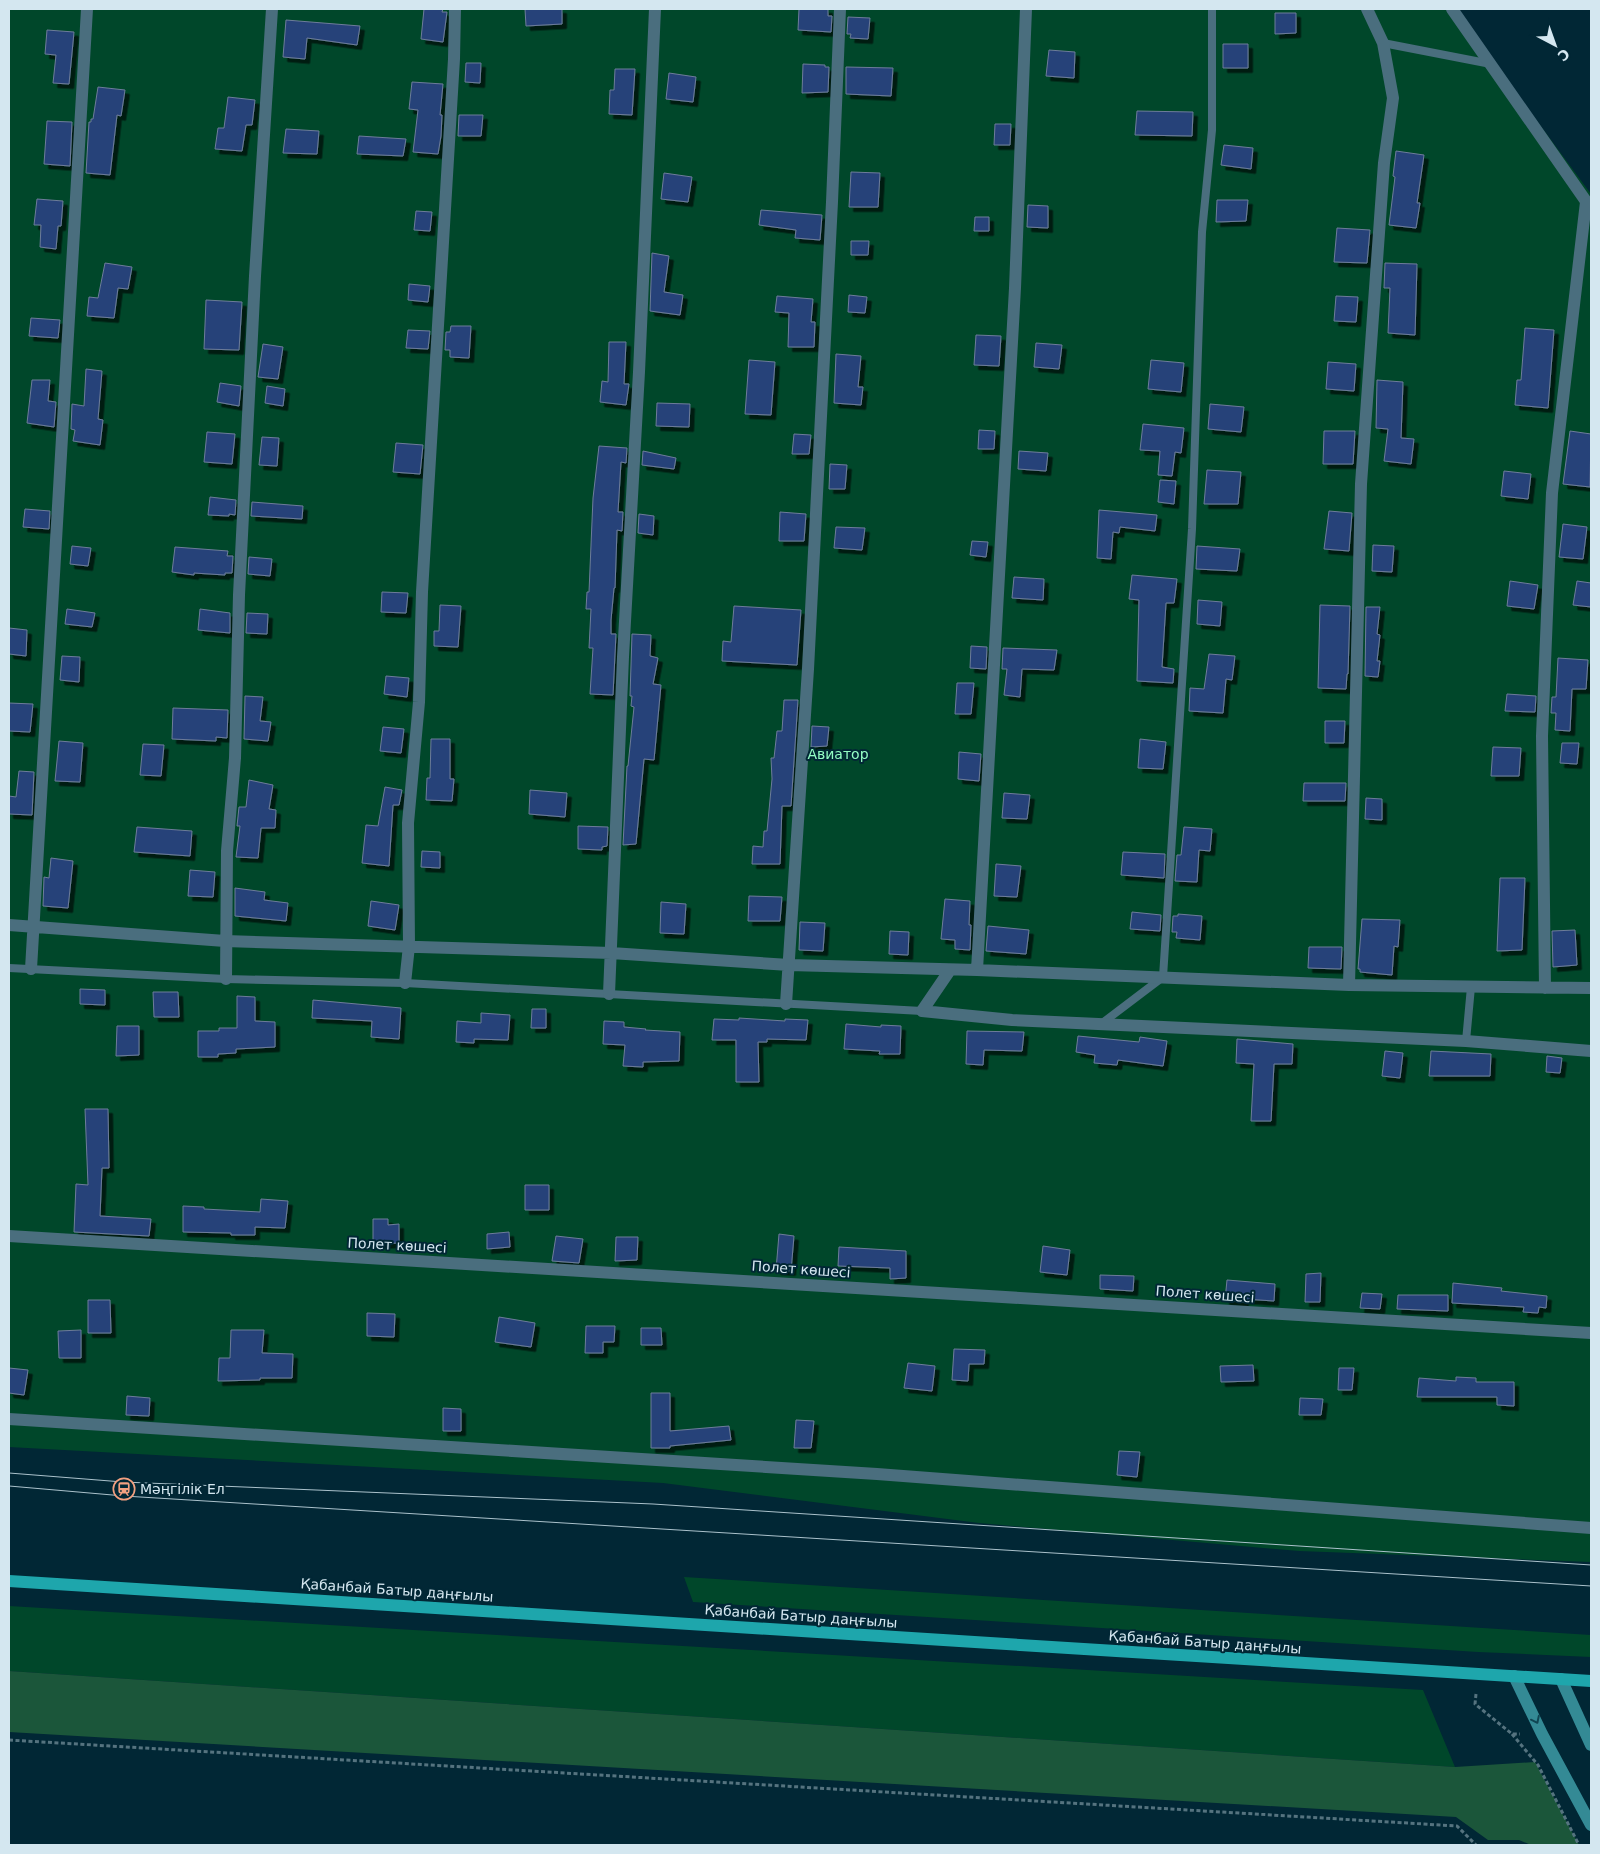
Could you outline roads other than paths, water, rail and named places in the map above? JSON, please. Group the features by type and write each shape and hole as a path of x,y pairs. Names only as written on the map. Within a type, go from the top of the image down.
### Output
{"main road":[{"name":"Қабанбай Батыр даңғылы","path":"9,1581 1591,1681"},
{"path":"1514,1676 1542,1734 1591,1825"},
{"path":"1561,1679 1591,1745"}],"street":[{"path":"30,969 87,9"},
{"path":"226,979 227,850 235,758 241,545 255,276 272,9"},
{"path":"405,983 409,946 408,823 419,702 422,592 455,9"},
{"path":"609,994 617,777 655,9"},
{"path":"786,1004 808,669 840,9"},
{"path":"977,970 1014,308 1026,9"},
{"path":"1349,985 1361,484 1384,163 1393,98 1383,43 1367,9"},
{"path":"1452,9 1589,206 1552,494 1542,736 1545,988"},
{"path":"9,925 225,941 611,954 789,965 977,970 1349,985 1591,988"},
{"path":"950,970 922,1011 1012,1020 1466,1040 1591,1051"},
{"name":"Полет көшесі","path":"9,1236 1591,1333"},
{"path":"9,1419 877,1474 1591,1528"}],"lane":[{"path":"1101,1024 1163,977 1192,529 1202,232 1212,130 1212,9"},
{"path":"1383,43 1491,64"},
{"path":"9,968 226,979 405,983 922,1011"},
{"path":"1466,1040 1471,987"}],"tram line":[{"path":"9,1473 123,1482 653,1504 1591,1565"},
{"path":"9,1486 124,1496 1591,1586"}],"place":[{"name":"Мәңгілік Ел","path":"124,1489"}],"park label":[{"name":"Авиатор","path":"838,754"}]}
